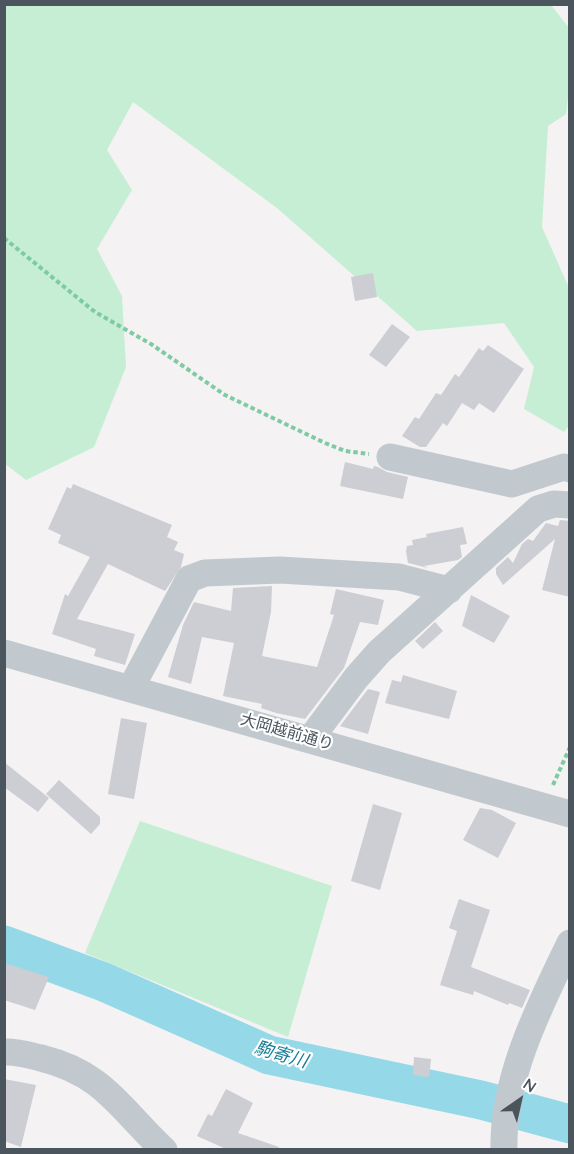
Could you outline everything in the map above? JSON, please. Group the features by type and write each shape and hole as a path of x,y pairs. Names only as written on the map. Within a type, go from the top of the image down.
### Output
{"street":[{"path":"390,457 512,484 564,466 570,469"},
{"path":"311,738 356,678 379,652 538,509 554,504 570,505"},
{"path":"131,688 189,579 205,573 280,570 356,574 399,577 449,590"},
{"name":"大岡越前通り","path":"4,653 311,738 557,810"},
{"path":"504,1149 507,1105 537,1010 570,943"},
{"path":"4,1052 14,1051 55,1061 80,1072 104,1087 164,1149"}],"path":[{"path":"4,238 95,312 151,344 225,395 345,451 390,457"},
{"path":"557,810 562,759 570,747"}],"green space":[{"path":"4,5 551,5 570,29 569,89 566,114 548,126 542,227 569,288 570,424 564,432 524,409 534,367 504,323 417,331 277,208 133,102 107,150 132,190 97,249 122,296 126,367 94,447 26,480 4,463"},
{"path":"140,821 332,886 288,1037 85,953"}],"building":[{"path":"373,273 377,297 355,301 351,277"},
{"path":"392,324 410,337 386,367 369,355"},
{"path":"488,345 524,369 494,413 479,403 474,410 462,403 447,426 443,423 426,447 420,447 402,436 415,417 419,419 436,393 441,395 455,374 459,377 479,348 483,351"},
{"path":"345,462 373,469 374,466 408,477 403,499 340,486"},
{"path":"73,484 172,525 167,537 178,542 174,550 184,554 181,567 165,591 108,564 77,619 135,634 125,665 94,656 96,649 52,634 65,594 68,596 90,557 58,543 61,535 48,529 67,487 71,489"},
{"path":"560,520 570,521 570,597 542,590 555,539 503,585 496,574 496,568 508,557 513,563 522,544 528,539 533,541 546,523 558,526"},
{"path":"463,527 467,544 460,545 462,557 458,560 424,566 428,568 408,563 406,551 407,546 413,545 412,540 427,537 426,534"},
{"path":"272,586 271,612 262,656 317,667 334,615 330,614 336,589 384,600 378,625 360,622 344,668 305,719 261,708 262,704 223,696 234,643 202,637 191,684 168,677 183,625 194,602 231,611 233,588"},
{"path":"471,595 510,616 494,643 462,626"},
{"path":"435,622 443,631 423,649 415,641"},
{"path":"403,675 457,691 449,719 385,703 392,680 401,682"},
{"path":"368,689 380,692 368,734 340,726"},
{"path":"121,718 147,723 134,799 108,794"},
{"path":"4,762 49,798 38,812 4,787"},
{"path":"59,780 100,817 100,824 91,834 46,794"},
{"path":"373,804 402,813 380,890 351,881"},
{"path":"480,808 492,810 516,823 498,858 463,840"},
{"path":"459,899 490,910 471,967 530,990 522,1008 509,1003 508,1005 474,991 473,995 440,985 457,931 449,928"},
{"path":"4,963 49,977 35,1010 4,1000"},
{"path":"414,1057 431,1059 429,1077 413,1075"},
{"path":"4,1079 36,1085 21,1147 4,1141"},
{"path":"226,1089 253,1103 238,1133 279,1147 279,1149 226,1149 197,1136 208,1114 212,1116"}],"waterway":[{"name":"駒寄川","path":"4,945 104,982 269,1055 481,1100 570,1124"}]}
